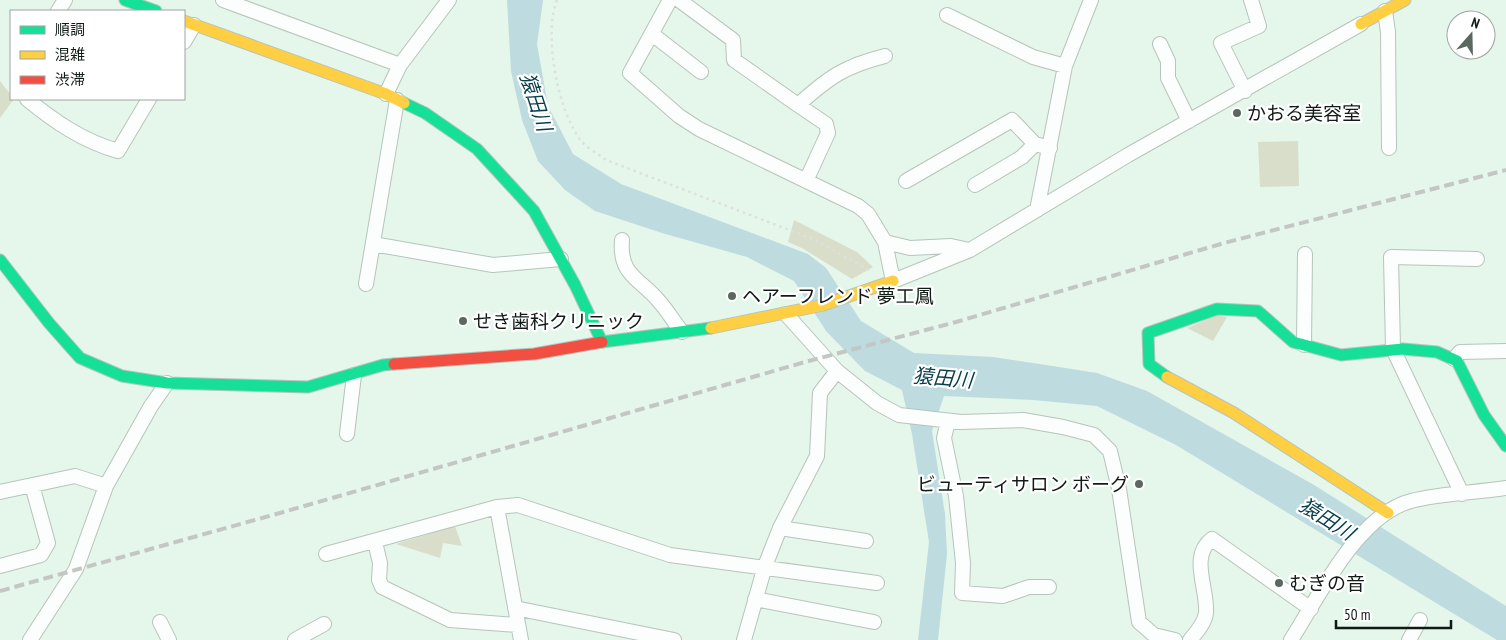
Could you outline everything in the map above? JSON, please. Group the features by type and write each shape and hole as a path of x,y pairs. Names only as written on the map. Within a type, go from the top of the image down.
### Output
{"street":[{"path":"125,0 153,10"},
{"path":"223,0 400,66"},
{"path":"366,284 373,244 391,97 400,66 449,0"},
{"path":"670,0 630,73 679,116 858,206 868,214 885,242 893,281"},
{"path":"679,0 733,40 734,60 826,124 828,133 806,181"},
{"path":"1037,210 1065,66 1091,0"},
{"path":"1245,91 1221,43 1259,26 1252,0"},
{"path":"0,260 49,323 80,358 122,376 168,383 308,387 383,365 534,354 786,314 879,287 970,250 1189,121 1405,0"},
{"path":"1385,11 1388,32 1389,148"},
{"path":"947,15 1033,58 1065,66"},
{"path":"185,38 189,23 391,97 424,113 476,149 534,210 561,259 602,342"},
{"path":"652,34 701,72"},
{"path":"1160,44 1168,61 1168,78 1189,121"},
{"path":"798,105 818,86 842,70 856,63 885,56"},
{"path":"28,100 71,132 95,144 118,151 149,100"},
{"path":"906,181 1012,120 1034,144 1050,148"},
{"path":"975,185 1022,157 1034,144"},
{"path":"622,240 620,256 633,278 657,299 682,332"},
{"path":"885,242 910,248 951,246 970,250"},
{"path":"373,244 493,265 561,259"},
{"path":"1304,344 1305,254"},
{"path":"1462,494 1393,350 1391,257 1477,258"},
{"path":"1384,516 1234,413 1156,371 1149,364 1148,333 1217,309 1258,311 1293,342 1341,355 1393,350 1437,352 1457,361 1484,415 1506,446"},
{"path":"786,314 836,371 877,403 899,415 945,420 1023,420 1063,426 1094,435 1110,451 1119,490 1138,622 1152,637 1176,640"},
{"path":"1454,359 1460,352 1506,351"},
{"path":"744,640 765,566 780,528 817,456 820,393 836,371"},
{"path":"347,434 354,375"},
{"path":"30,640 76,569 106,486 151,406 168,383"},
{"path":"945,420 944,438 956,496 963,563 962,593 1003,596 1029,587 1049,587"},
{"path":"0,492 75,476 106,486"},
{"path":"0,566 40,555 48,543 32,485"},
{"path":"1291,640 1354,542 1384,516 1410,501 1462,494 1504,492"},
{"path":"326,554 497,507 518,506 670,554 877,583"},
{"path":"497,507 521,640"},
{"path":"780,528 866,541"},
{"path":"1190,640 1206,615 1200,557 1204,545 1212,539 1310,609"},
{"path":"374,542 380,563 379,580 382,587 450,620 517,625"},
{"path":"755,599 874,622"},
{"path":"515,608 674,640"},
{"path":"1409,640 1420,620"},
{"path":"160,622 169,640"},
{"path":"295,640 324,624"}],"path":[{"path":"557,0 554,8 553,48 561,103 582,142 606,160 812,239 873,272 879,287"}],"green space":[{"path":"0,81 10,94 10,100 13,100 0,118"},
{"path":"1298,141 1299,186 1260,187 1258,142"},
{"path":"794,220 857,252 873,267 852,279 802,248 788,242"},
{"path":"1218,315 1227,317 1213,341 1187,328"},
{"path":"455,526 462,546 443,543 440,558 396,544"}],"water":[{"name":"猿田川","path":"507,0 543,0 537,44 548,106 573,154 621,184 808,254 826,268 861,321 914,353 993,357 1097,373 1147,391 1314,485 1506,606 1506,640 1497,640 1176,445 1097,406 1033,400 944,396 932,431 945,514 947,554 938,640 918,640 929,542 912,434 902,390 865,371 826,331 794,281 747,257 662,233 595,211 565,190 538,161 522,120 511,71"}],"railway":[{"path":"0,591 287,511 805,362 956,322 1224,243 1506,170"}],"traffic: fast":[{"path":"125,0 153,10"},
{"path":"404,103 425,113 477,149 534,211 575,285 602,342 711,328"},
{"path":"0,260 49,323 80,358 122,376 167,383 308,387 383,365 394,364"},
{"path":"1167,377 1149,364 1148,333 1217,309 1258,311 1293,342 1341,355 1403,349 1437,352 1457,361 1484,415 1506,446"}],"traffic: slow":[{"path":"1361,24 1405,0"},
{"path":"185,21 386,94 404,103"},
{"path":"711,328 823,305 893,281"},
{"path":"1167,377 1234,413 1388,513"}],"traffic: jam":[{"path":"394,364 534,354 602,342"}],"place":[{"name":"かおる美容室","path":"1237,113"},
{"name":"ヘアーフレンド 夢工鳳","path":"732,296"},
{"name":"せき歯科クリニック","path":"463,321"},
{"name":"ビューティサロン ボーグ","path":"1139,484"},
{"name":"むぎの音","path":"1279,583"}]}
